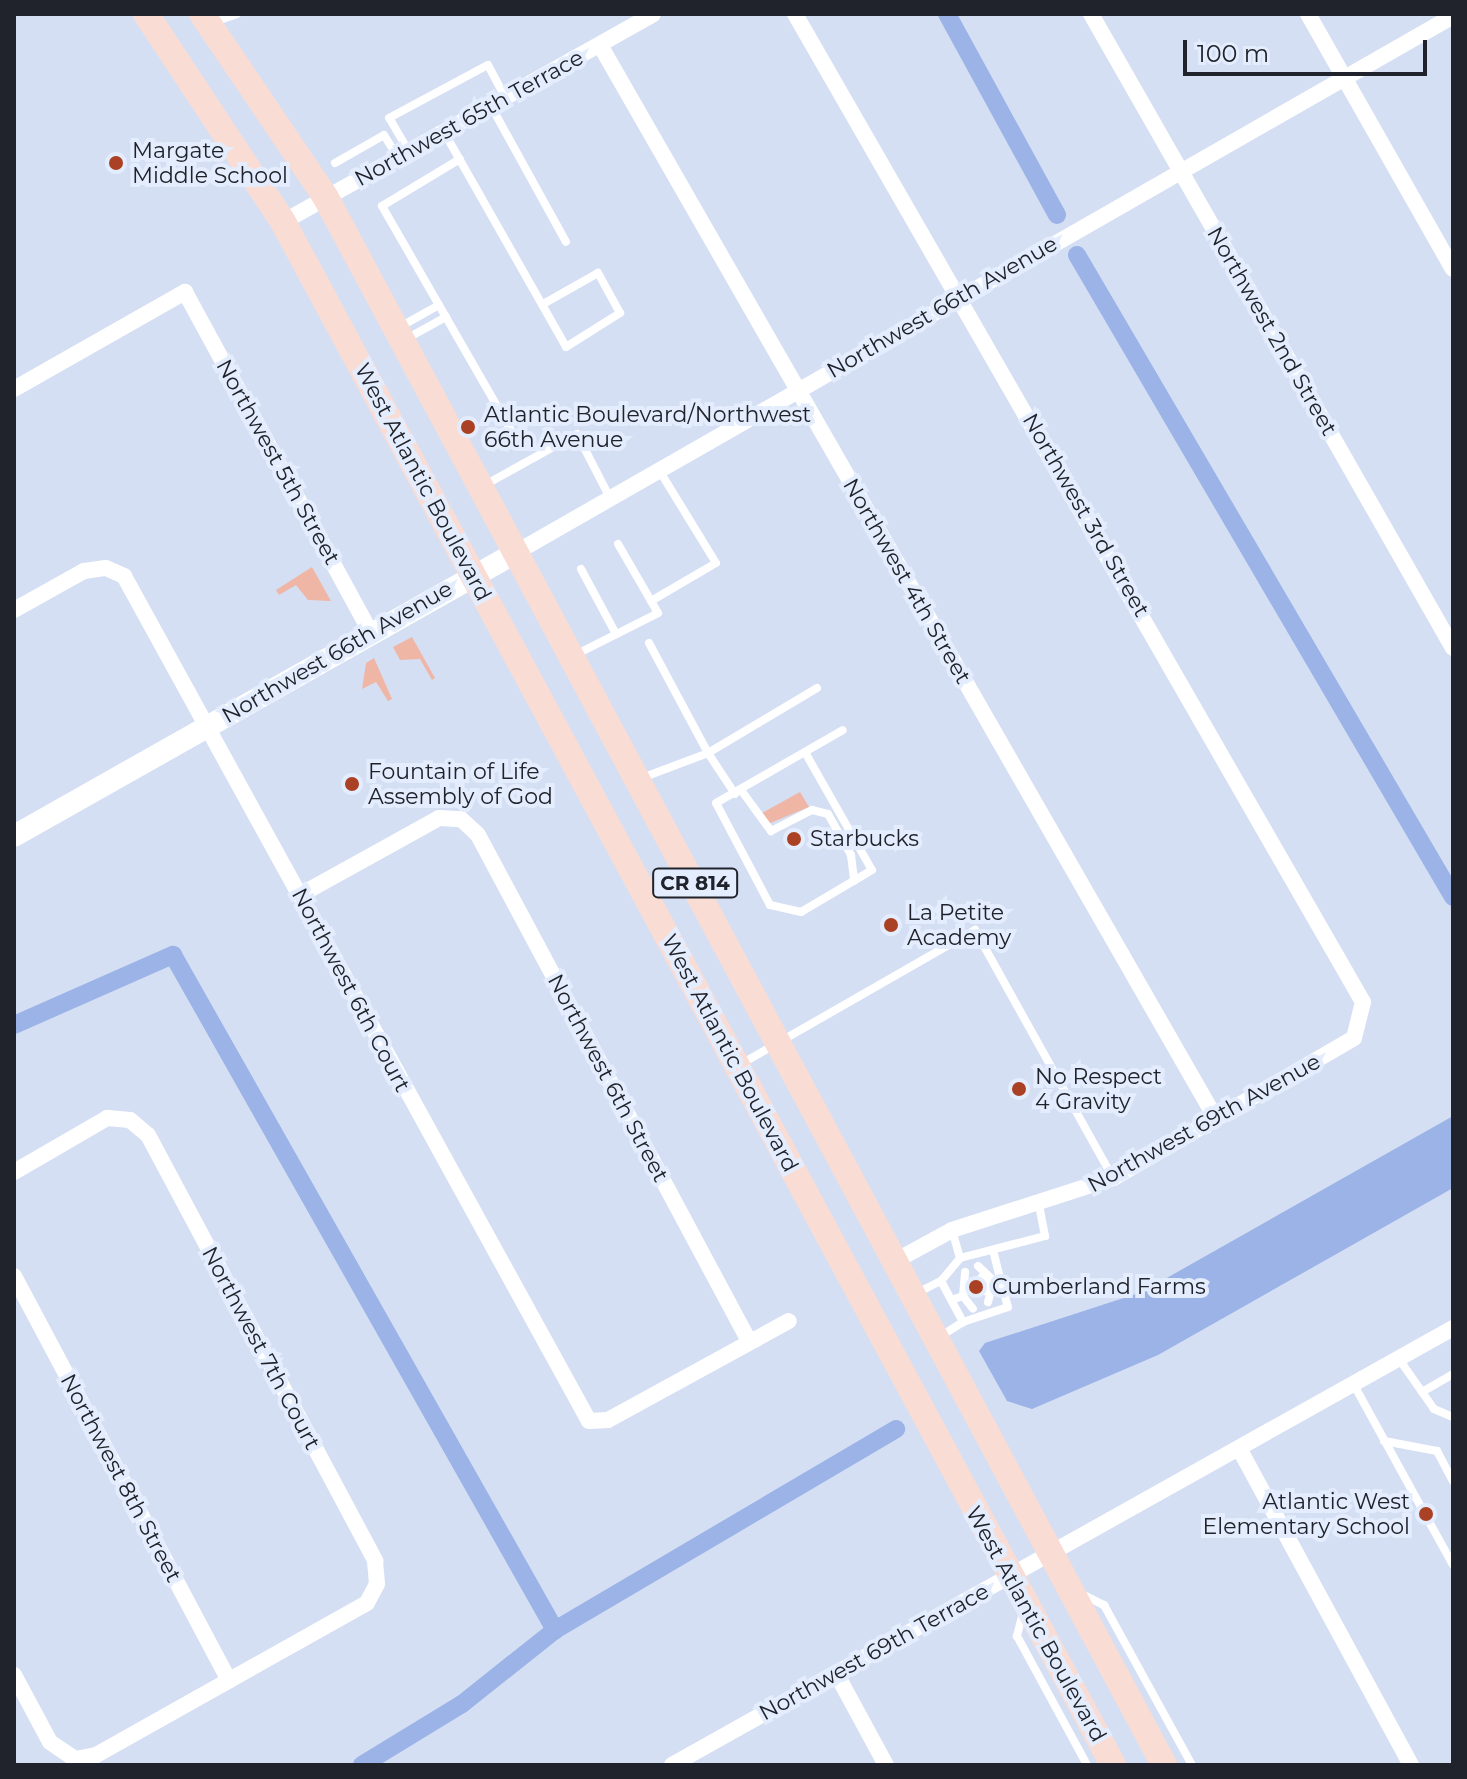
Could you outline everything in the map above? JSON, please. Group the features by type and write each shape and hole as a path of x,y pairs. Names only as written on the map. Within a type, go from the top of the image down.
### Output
{"main road":[{"name":"West Atlantic Boulevard","path":"146,14 283,222 1009,1577 1113,1765"},
{"name":"West Atlantic Boulevard","path":"205,17 326,198 899,1259 1049,1556 1164,1765"}],"street":[{"name":"Northwest 65th Terrace","path":"283,222 653,14"},
{"name":"Northwest 3rd Street","path":"795,14 962,296 1363,1002 1364,1021"},
{"name":"Northwest 2nd Street","path":"1091,14 1453,648"},
{"path":"1308,14 1453,269"},
{"name":"Northwest 66th Avenue","path":"14,836 1453,16"},
{"name":"Northwest 4th Street","path":"600,45 1215,1117"},
{"name":"Northwest 5th Street","path":"14,389 185,292 370,632"},
{"name":"Northwest 6th Court","path":"14,610 84,571 106,568 124,576 589,1421 608,1420 749,1341"},
{"name":"Northwest 6th Street","path":"300,895 439,818 461,819 478,835 749,1341"},
{"name":"Northwest 69th Avenue","path":"899,1259 952,1230 1039,1205 1113,1178 1354,1038 1364,1021"},
{"name":"Northwest 7th Court","path":"14,1172 107,1118 130,1120 148,1135 375,1561 377,1584 367,1603 229,1680"},
{"name":"Northwest 8th Street","path":"14,1276 229,1680"},
{"path":"749,1341 789,1321"},
{"name":"Northwest 69th Terrace","path":"672,1765 1240,1450 1453,1328"},
{"path":"1240,1450 1411,1765"},
{"path":"836,1673 886,1765"},
{"path":"14,1675 50,1742 75,1759 96,1755 229,1680"}],"lane":[{"path":"205,17 237,14"},
{"path":"404,155 389,118 488,65 498,102 566,242"},
{"path":"444,132 566,347 620,313 598,273 543,304"},
{"path":"335,163 384,135 404,155"},
{"path":"460,159 382,206 512,432"},
{"path":"399,335 439,305"},
{"path":"399,335 446,317"},
{"path":"480,488 577,434 610,498"},
{"path":"651,601 716,563 659,470"},
{"path":"572,657 658,613 618,544"},
{"path":"581,569 616,634"},
{"path":"649,643 708,753 771,831 812,810 828,814 851,855 854,881"},
{"path":"639,780 708,753 817,688"},
{"path":"806,754 872,870 801,912 770,905 716,803 843,730"},
{"path":"737,1066 975,930 1113,1178"},
{"path":"917,1293 941,1281 960,1258 1045,1236 1039,1205"},
{"path":"952,1230 960,1258"},
{"path":"940,1337 963,1322 1008,1307 997,1280 993,1250"},
{"path":"978,1266 997,1280"},
{"path":"965,1272 967,1297 973,1309"},
{"path":"982,1277 997,1280"},
{"path":"985,1291 997,1280"},
{"path":"988,1302 997,1280"},
{"path":"941,1281 963,1322"},
{"path":"967,1284 967,1297"},
{"path":"951,1300 967,1297"},
{"path":"1399,1359 1434,1409 1453,1417"},
{"path":"1422,1392 1453,1374"},
{"path":"1354,1385 1453,1565"},
{"path":"1384,1441 1437,1451 1453,1481"},
{"path":"1064,1584 1104,1605 1192,1765"},
{"path":"1025,1605 1017,1636 1087,1765"}],"shaded area":[{"path":"312,567 331,601 308,600 296,585 279,595 276,590"},
{"path":"412,637 435,678 432,680 420,659 400,660 393,647"},
{"path":"374,658 392,699 388,701 376,682 362,689 366,663"},
{"path":"800,792 809,807 768,824 762,813"}],"water":[{"path":"1453,1116 1453,1188 1158,1355 1032,1409 1007,1401 979,1351 985,1343 1142,1292"}],"waterway":[{"path":"947,14 1057,215"},
{"path":"1077,255 1453,897"},
{"path":"14,1025 173,955 555,1630"},
{"path":"362,1765 462,1704 555,1630 896,1429"}],"place":[{"name":"Margate Middle School","path":"116,163"},
{"name":"Atlantic Boulevard/Northwest 66th Avenue","path":"468,427"},
{"name":"Fountain of Life Assembly of God","path":"352,784"},
{"name":"Starbucks","path":"794,839"},
{"name":"La Petite Academy","path":"891,925"},
{"name":"No Respect 4 Gravity","path":"1019,1089"},
{"name":"Cumberland Farms","path":"976,1287"},
{"name":"Atlantic West Elementary School","path":"1426,1514"}]}
